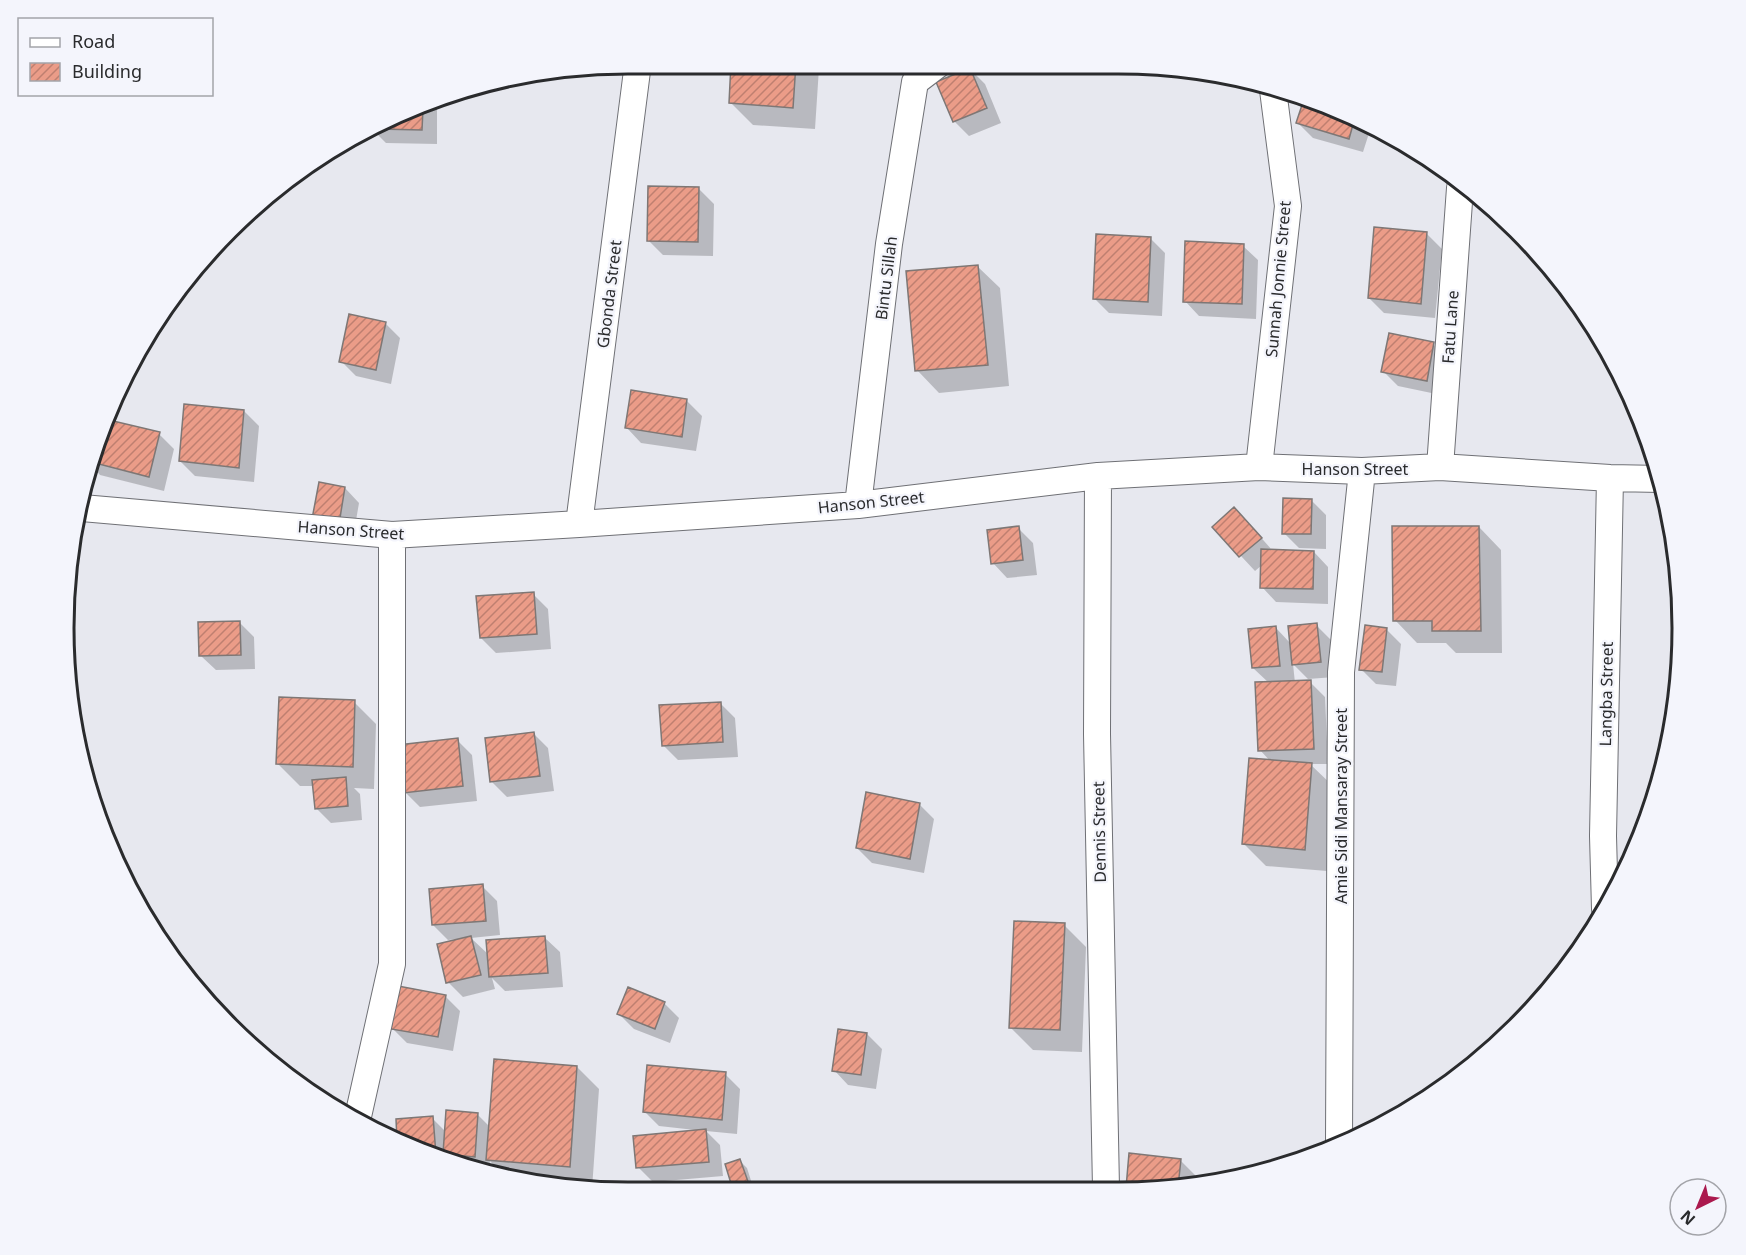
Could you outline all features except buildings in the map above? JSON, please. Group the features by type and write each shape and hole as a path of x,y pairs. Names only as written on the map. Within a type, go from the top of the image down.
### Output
{"street":[{"name":"Gbonda Street","path":"579,524 637,74"},
{"name":"Bintu Sillah","path":"858,505 890,244 915,82 926,74"},
{"name":"Sunnah Jonnie Street","path":"1259,467 1288,206 1274,96"},
{"name":"Fatu Lane","path":"1440,467 1460,191"},
{"name":"Hanson Street","path":"86,508 392,535 858,505 1098,476 1259,467 1362,471 1440,467 1652,479"},
{"name":"Amie Sidi Mansaray Street","path":"1339,1135 1341,672 1362,471"},
{"name":"Dennis Street","path":"1098,476 1097,734 1106,1182"},
{"name":"Langba Street","path":"1605,892 1603,836 1610,478"},
{"path":"359,1112 392,964 392,535"}]}
